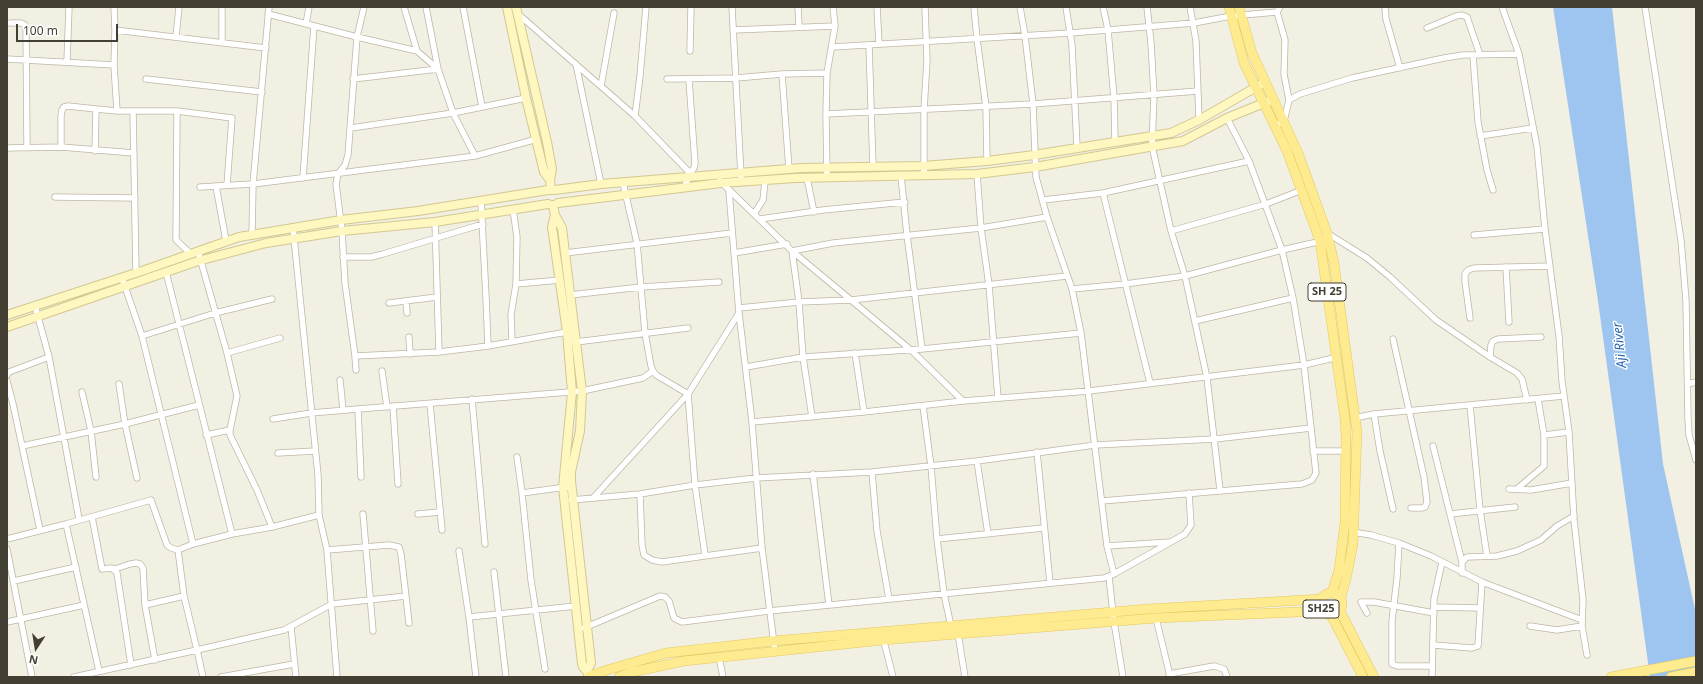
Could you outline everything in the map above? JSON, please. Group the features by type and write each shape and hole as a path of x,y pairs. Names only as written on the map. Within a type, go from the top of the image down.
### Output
{"main road":[{"path":"1240,11 1252,53 1298,153 1334,263 1357,432 1354,533 1346,579 1336,595"},
{"name":"SH 25","path":"1230,12 1244,63 1287,151 1302,190 1325,238 1337,358 1345,419 1346,451 1344,531 1336,595"},
{"name":"SH25","path":"1331,616 1338,614 1343,604 1336,595 1324,595 1320,604 1322,611 1331,616 1363,677"},
{"path":"588,675 666,653 773,641 958,634 1113,617 1321,599"},
{"path":"619,677 632,672 684,660 775,652 951,626 1113,617 1156,618 1322,611"},
{"path":"1340,611 1374,677"},
{"path":"1611,677 1696,660"},
{"path":"1671,677 1696,672"}],"street":[{"path":"67,62 69,7"},
{"path":"114,7 114,65 117,110"},
{"path":"176,37 179,7"},
{"path":"252,234 253,184 269,7"},
{"path":"306,24 309,7"},
{"path":"356,370 345,283 341,220 336,184 338,174 347,160 351,128 353,79 357,37 364,7"},
{"path":"404,7 417,51"},
{"path":"426,7 438,69 453,113 475,156"},
{"path":"463,7 482,108"},
{"path":"507,7 526,98 544,172 550,180"},
{"path":"635,116 646,7"},
{"path":"690,51 691,7"},
{"path":"732,7 741,178"},
{"path":"798,7 799,26"},
{"path":"827,178 827,73 835,26 833,7"},
{"path":"877,7 879,44"},
{"path":"924,175 926,42 925,7"},
{"path":"974,7 986,107 987,161"},
{"path":"1020,7 1033,104 1035,167 1047,217 1072,289 1081,333 1111,576 1113,617 1123,677"},
{"path":"1066,7 1070,33 1077,147"},
{"path":"1103,7 1108,30 1114,98 1115,141"},
{"path":"1147,7 1150,26 1154,95 1152,146 1171,231 1185,276 1207,378 1220,490"},
{"path":"1190,7 1194,23 1199,120"},
{"path":"1385,7 1386,19 1400,68"},
{"path":"1502,7 1519,54 1537,146 1545,230 1559,329 1564,396 1569,432 1574,516 1583,600 1582,623 1587,655"},
{"path":"1645,7 1681,240 1686,301 1689,435 1696,460"},
{"path":"222,9 222,43"},
{"path":"515,9 635,116 689,175"},
{"path":"515,9 547,142 552,169 550,180 551,190"},
{"path":"832,48 1070,33 1194,23 1230,12 1278,9 1285,40 1284,74 1289,100 1284,121 1275,126"},
{"path":"601,86 614,13"},
{"path":"268,14 417,51 438,69"},
{"path":"1427,28 1456,16 1467,17 1480,55"},
{"path":"10,22 22,22 25,25 27,148"},
{"path":"303,178 314,26"},
{"path":"733,30 799,26 835,26"},
{"path":"115,30 266,48"},
{"path":"869,45 873,167"},
{"path":"1289,100 1300,94 1352,78 1444,58 1474,55 1519,54"},
{"path":"1474,55 1476,100 1480,136 1493,190"},
{"path":"7,60 114,65"},
{"path":"576,64 601,184"},
{"path":"353,79 438,69"},
{"path":"667,79 689,80 782,74 827,73"},
{"path":"782,74 788,169"},
{"path":"146,79 262,92"},
{"path":"684,186 694,168 695,163 689,80"},
{"path":"7,327 200,261 266,243 342,231 435,222 513,209 684,186 721,183 788,169 923,166 987,161 1034,155 1175,131 1199,120 1265,82"},
{"path":"826,114 1074,102 1198,92"},
{"path":"351,128 453,113 526,98"},
{"path":"7,316 164,264 226,241 252,234 341,220 418,211 551,190 689,175 714,175 765,181 807,178 977,174 1035,167 1183,141 1227,118 1273,99"},
{"path":"61,147 61,116 64,107 68,106 133,111 177,111 232,118 227,185"},
{"path":"95,151 96,109"},
{"path":"133,111 136,273"},
{"path":"177,111 176,240 190,254 200,261 227,353 237,396 230,430 232,440 257,490 272,527"},
{"path":"1102,501 1302,484 1312,480 1316,473 1304,365 1293,298 1282,250 1249,161 1227,118"},
{"path":"1480,136 1533,128"},
{"path":"200,186 253,184 475,156 537,139"},
{"path":"7,148 61,147 95,151 134,153"},
{"path":"1043,200 1103,193 1159,182 1249,161"},
{"path":"977,174 998,398"},
{"path":"714,175 728,191 787,244 792,251 911,350 963,401"},
{"path":"901,176 922,349"},
{"path":"807,178 814,212"},
{"path":"754,214 763,200 765,181"},
{"path":"623,183 636,243 645,334 653,372 688,394"},
{"path":"216,186 226,241"},
{"path":"551,190 560,195 553,204 554,215 552,227 567,332 572,392 563,487 569,501 582,629"},
{"path":"551,190 544,197 553,204"},
{"path":"1171,231 1266,204 1302,190"},
{"path":"728,191 739,310 752,422 762,548 775,652"},
{"path":"1103,193 1150,383"},
{"path":"55,197 135,198"},
{"path":"481,201 488,346"},
{"path":"760,219 905,202"},
{"path":"512,341 511,315 516,284 517,237 513,209"},
{"path":"554,215 561,225 582,391 582,412 571,472 569,501 576,606 591,663 588,675"},
{"path":"792,251 833,243 981,228 1047,217"},
{"path":"435,222 439,352"},
{"path":"343,257 371,256 436,239 483,224"},
{"path":"293,228 318,475 319,516 327,550 332,604 337,677 333,677"},
{"path":"1474,235 1545,230"},
{"path":"565,253 732,232"},
{"path":"1072,289 1185,276 1325,238 1341,241 1367,258 1390,277 1436,320 1490,357 1517,373 1522,379 1527,400"},
{"path":"734,253 787,244"},
{"path":"792,251 800,302 803,358 812,417"},
{"path":"1470,318 1465,281 1468,270 1474,268 1550,266"},
{"path":"1506,267 1510,322"},
{"path":"170,271 179,324 232,534"},
{"path":"739,310 800,302 851,300 1067,276"},
{"path":"122,278 142,336 194,544"},
{"path":"516,284 560,280"},
{"path":"570,295 641,287 719,282"},
{"path":"388,303 437,297"},
{"path":"1194,321 1293,298"},
{"path":"142,336 215,313 272,299"},
{"path":"406,300 407,313"},
{"path":"35,306 49,357 79,519"},
{"path":"593,498 688,394 739,310"},
{"path":"576,342 688,328"},
{"path":"355,356 439,352 488,346 567,332"},
{"path":"746,367 803,358 911,350 1081,333"},
{"path":"1490,357 1491,345 1493,341 1498,339 1541,336"},
{"path":"409,337 410,354"},
{"path":"227,353 280,338"},
{"path":"1393,339 1424,477 1427,502 1425,507 1411,508"},
{"path":"855,353 864,412"},
{"path":"752,422 963,401 1089,391 1150,383 1207,378 1304,365 1347,355"},
{"path":"7,375 9,372 49,357"},
{"path":"382,371 390,406 398,484"},
{"path":"274,419 343,410 582,391 642,378 653,372"},
{"path":"340,380 343,410"},
{"path":"7,381 40,530"},
{"path":"1688,384 1696,382"},
{"path":"119,384 137,478"},
{"path":"82,392 91,431 96,477"},
{"path":"688,394 695,485 705,555"},
{"path":"1345,419 1374,414 1564,396"},
{"path":"472,399 485,544"},
{"path":"1518,488 1544,466 1544,435 1538,399"},
{"path":"430,404 442,530"},
{"path":"22,446 126,424 199,405"},
{"path":"1470,405 1480,510 1487,556"},
{"path":"923,406 931,466 937,539 944,594 951,626"},
{"path":"358,409 361,477"},
{"path":"1374,414 1380,451 1393,509"},
{"path":"569,501 640,494 695,485 756,478 872,472 977,461 1095,445 1215,439 1311,428"},
{"path":"206,435 230,430"},
{"path":"1544,435 1569,432"},
{"path":"1433,446 1462,562 1462,573"},
{"path":"278,453 315,451"},
{"path":"1313,451 1346,451"},
{"path":"1037,452 1043,528 1050,583"},
{"path":"517,457 530,580 545,669"},
{"path":"977,461 988,534"},
{"path":"872,472 877,531 889,599"},
{"path":"813,474 829,605"},
{"path":"1509,489 1518,488 1531,490 1572,483"},
{"path":"522,493 571,486"},
{"path":"582,629 660,596 665,597 669,601 674,618 682,622 769,611 1111,576 1185,534 1191,525 1190,493"},
{"path":"640,494 642,545 644,555 652,560 662,562 762,548"},
{"path":"7,539 151,500 158,516 165,542 171,548 178,550 194,544 232,534 272,527 319,516"},
{"path":"1450,514 1515,507"},
{"path":"418,514 440,512"},
{"path":"363,514 373,631"},
{"path":"1462,562 1467,558 1504,555 1533,544 1574,516"},
{"path":"92,517 102,569 115,569 130,564 140,564 142,568 145,605 155,660"},
{"path":"66,524 98,671"},
{"path":"937,539 1043,528"},
{"path":"1344,531 1372,535 1399,543 1482,582 1582,623"},
{"path":"1107,546 1172,542"},
{"path":"1399,543 1392,621 1392,664 1397,666 1432,666"},
{"path":"327,550 389,545 399,547 409,623"},
{"path":"7,549 32,677"},
{"path":"178,550 184,596 203,677"},
{"path":"459,551 476,677"},
{"path":"1432,677 1434,607 1442,562"},
{"path":"14,581 76,567"},
{"path":"115,569 117,573 131,665"},
{"path":"494,572 506,677"},
{"path":"1433,645 1472,648 1478,646 1482,582"},
{"path":"145,605 184,596"},
{"path":"73,677 155,660 291,627 332,604 406,596"},
{"path":"1367,613 1362,602 1374,602 1434,613"},
{"path":"7,622 84,605"},
{"path":"468,617 576,606"},
{"path":"1434,607 1480,608"},
{"path":"1156,618 1170,676 1214,666 1224,669 1227,677"},
{"path":"1530,626 1557,630 1582,623"},
{"path":"291,627 296,677"},
{"path":"958,634 965,677"},
{"path":"882,636 893,677"},
{"path":"719,657 723,677"},
{"path":"221,677 294,664"}],"water":[{"name":"Aji River","path":"1553,7 1612,7 1663,464 1696,614 1696,677 1650,677 1598,301"}]}
